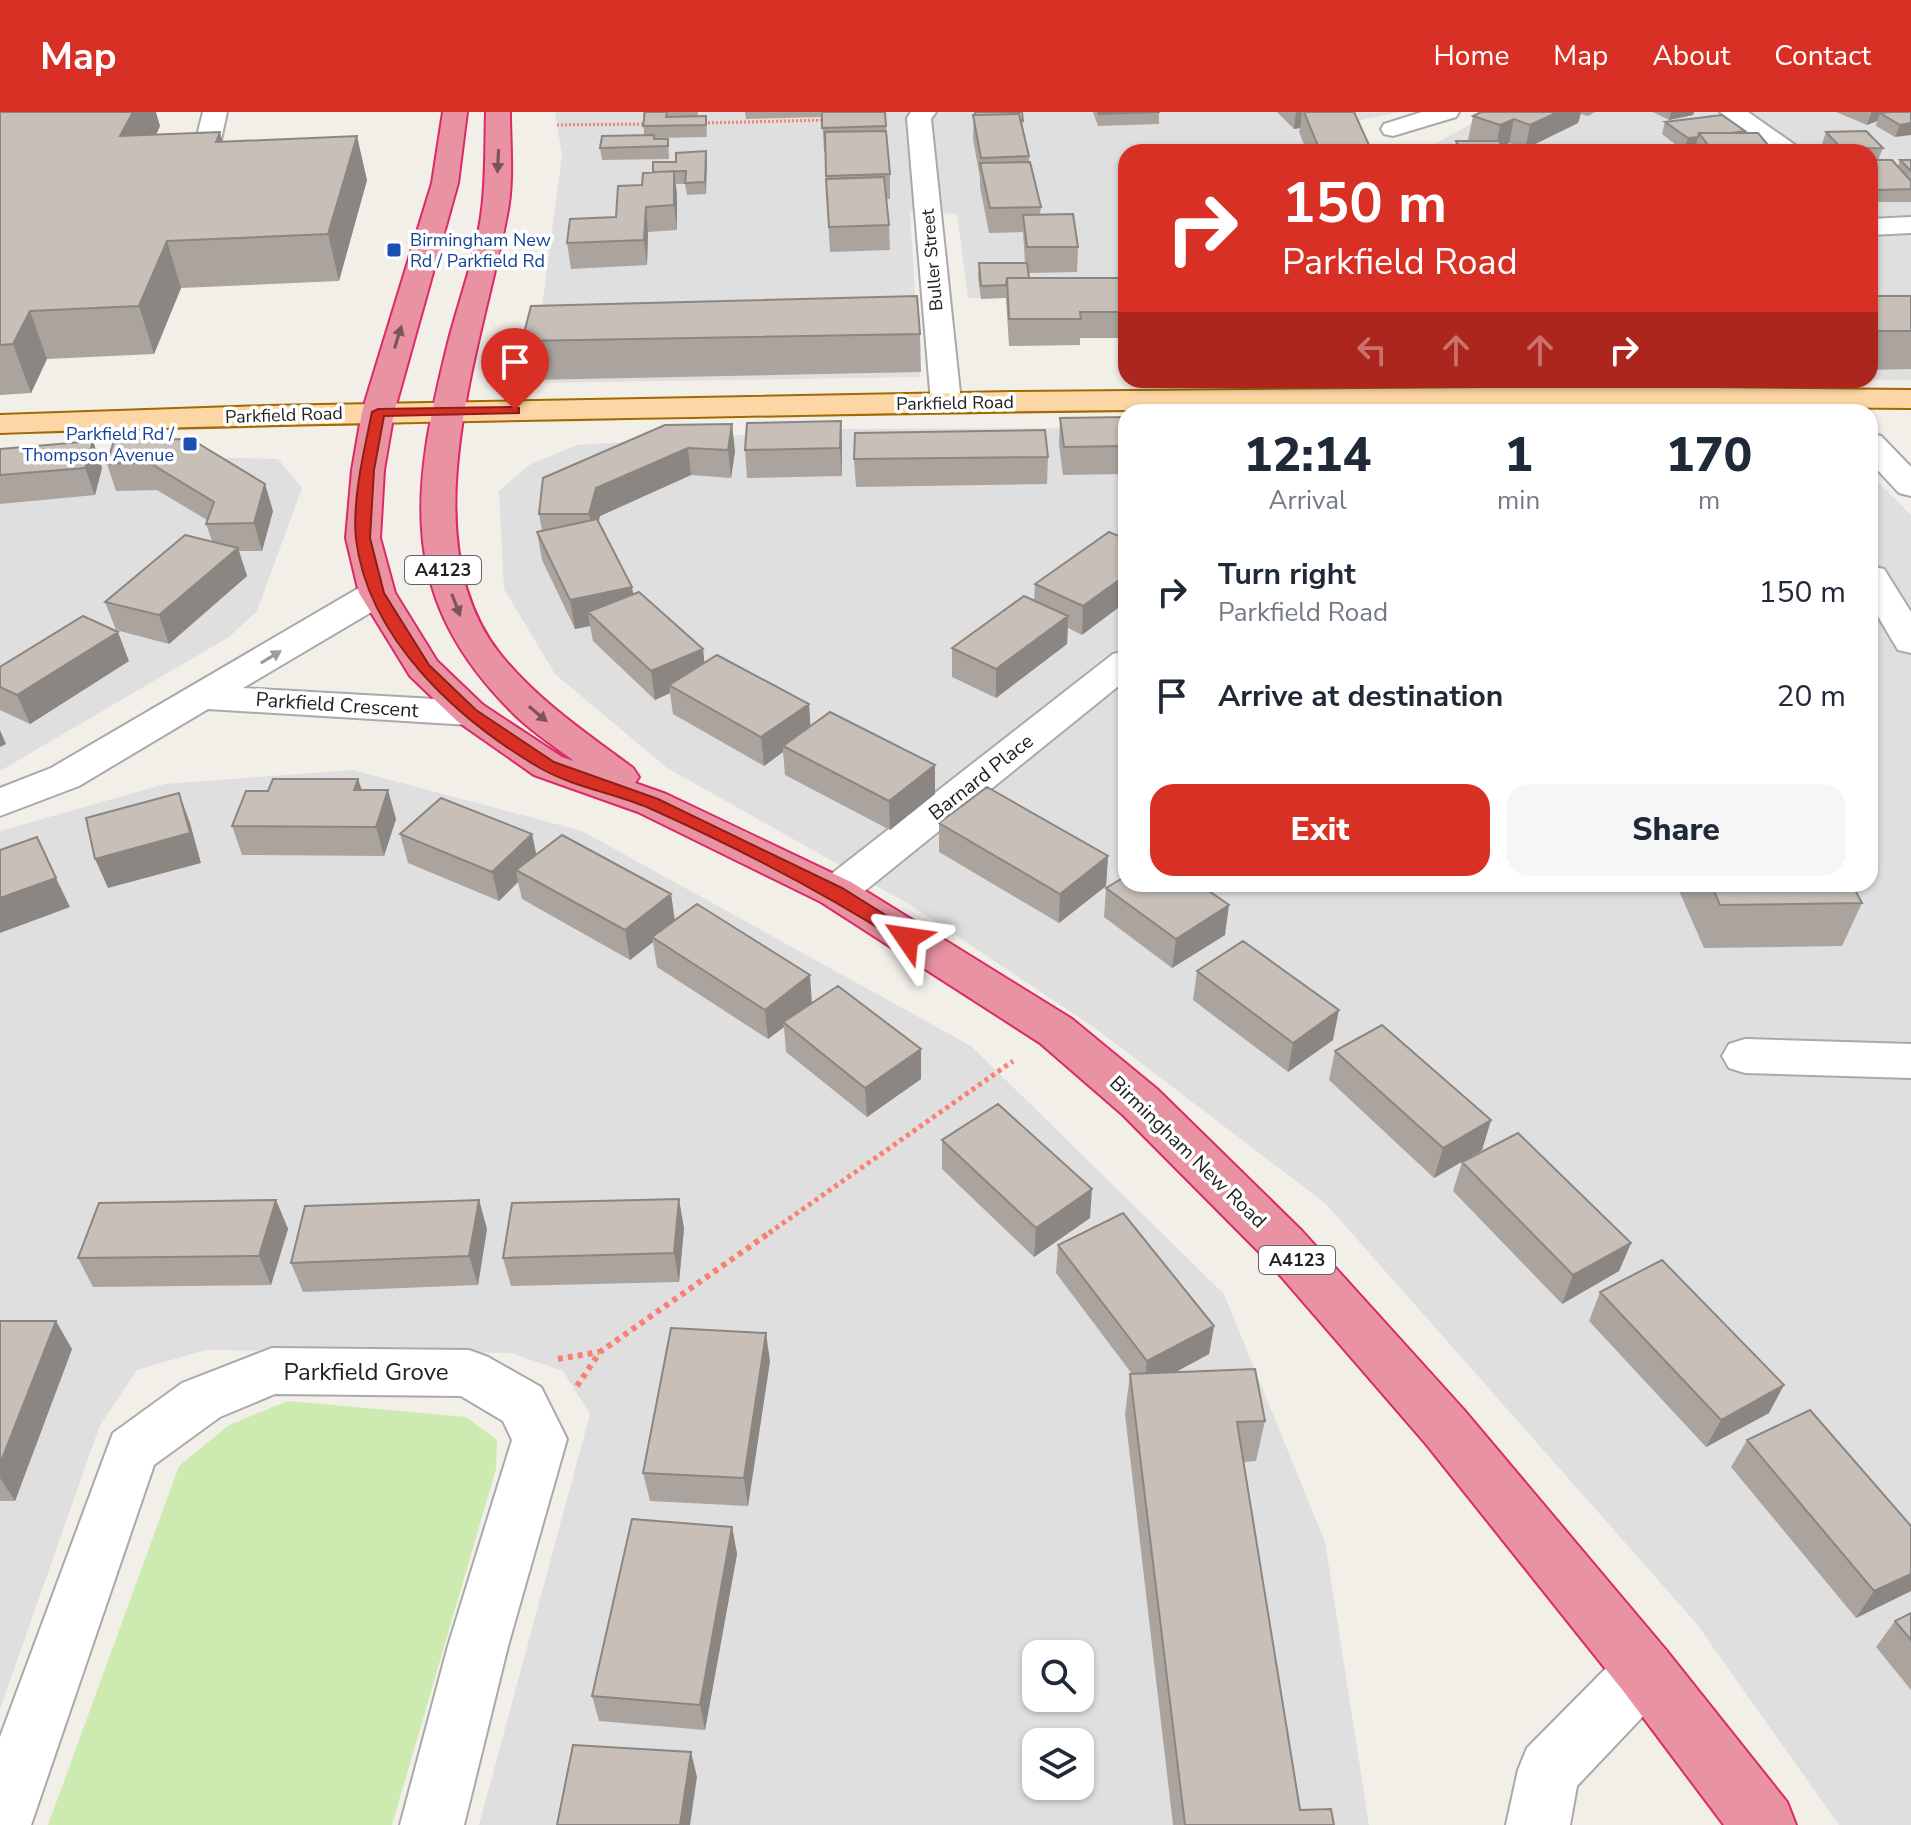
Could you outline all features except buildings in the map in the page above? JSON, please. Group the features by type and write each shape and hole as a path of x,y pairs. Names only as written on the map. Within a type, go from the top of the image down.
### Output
{"highway":[{"name":"Birmingham New Road","path":"455,112 445,183 378,412 368,470 363,538 377,593 423,668 470,713 548,766 652,803 836,892 1056,1031 1140,1102 1284,1245 1445,1427 1645,1671"},
{"name":"Birmingham New Road","path":"498,112 499,151 493,224 460,357 440,474 437,522 443,571 462,620 484,658 531,709 652,803"},
{"path":"431,228 493,224"},
{"name":"A4123","path":"1645,1671 1764,1825"}],"main road":[{"name":"Parkfield Road","path":"0,424 378,412 1513,389 1814,404"},
{"name":"Parkfield Road","path":"1847,404 1911,399"}],"street":[{"path":"203,163 215,112"},
{"path":"1373,112 1393,129 1400,144"},
{"path":"1393,129 1447,112"},
{"path":"1732,112 1780,144"},
{"name":"Buller Street","path":"921,115 946,402"},
{"path":"1878,227 1911,225"},
{"path":"1878,451 1911,486"},
{"path":"1878,587 1897,623"},
{"name":"Parkfield Crescent","path":"0,803 65,777 377,593"},
{"name":"Barnard Place","path":"836,892 1118,668"},
{"name":"Parkfield Crescent","path":"204,697 470,713"},
{"path":"1745,1056 1911,1061"},
{"name":"Parkfield Grove","path":"0,1824 132,1450 201,1400 272,1371 469,1373 522,1404 540,1439"},
{"path":"432,1825 478,1646 540,1439"},
{"path":"1538,1825 1549,1770 1645,1671"}],"path":[{"path":"699,123 921,115"},
{"path":"557,125 651,124"},
{"path":"540,1439 600,1352 1056,1031"}],"shaded area":[{"path":"555,112 1401,112 1356,121 1369,144 1118,144 1118,297 968,298 957,214 910,211 920,377 532,383 529,380 537,344 562,155"},
{"path":"1493,112 1911,112 1911,380 1878,380 1878,144 1436,143"},
{"path":"1118,428 1118,892 1878,892 1878,482 1911,515 1911,1825 1839,1825 1696,1623 1326,1204 1095,1028 907,903 667,768 555,674 504,589 499,491 529,465 577,445 837,429"},
{"path":"186,457 278,459 302,488 257,611 229,637 0,771 0,468"},
{"path":"353,770 582,831 971,1046 1224,1294 1325,1542 1369,1825 479,1825 590,1414 563,1371 511,1353 205,1350 137,1370 100,1425 0,1709 0,831 165,784"}],"green space":[{"path":"288,1401 466,1417 497,1440 496,1469 392,1825 48,1825 179,1466 229,1425"}],"place":[{"name":"Birmingham New Rd / Parkfield Rd","path":"394,250"},
{"name":"Parkfield Rd / Thompson Avenue","path":"190,444"}],"route":[{"path":"515,410 378,412 368,470 363,538 377,593 423,668 470,713 548,766 652,803 836,892 907,938"}]}
